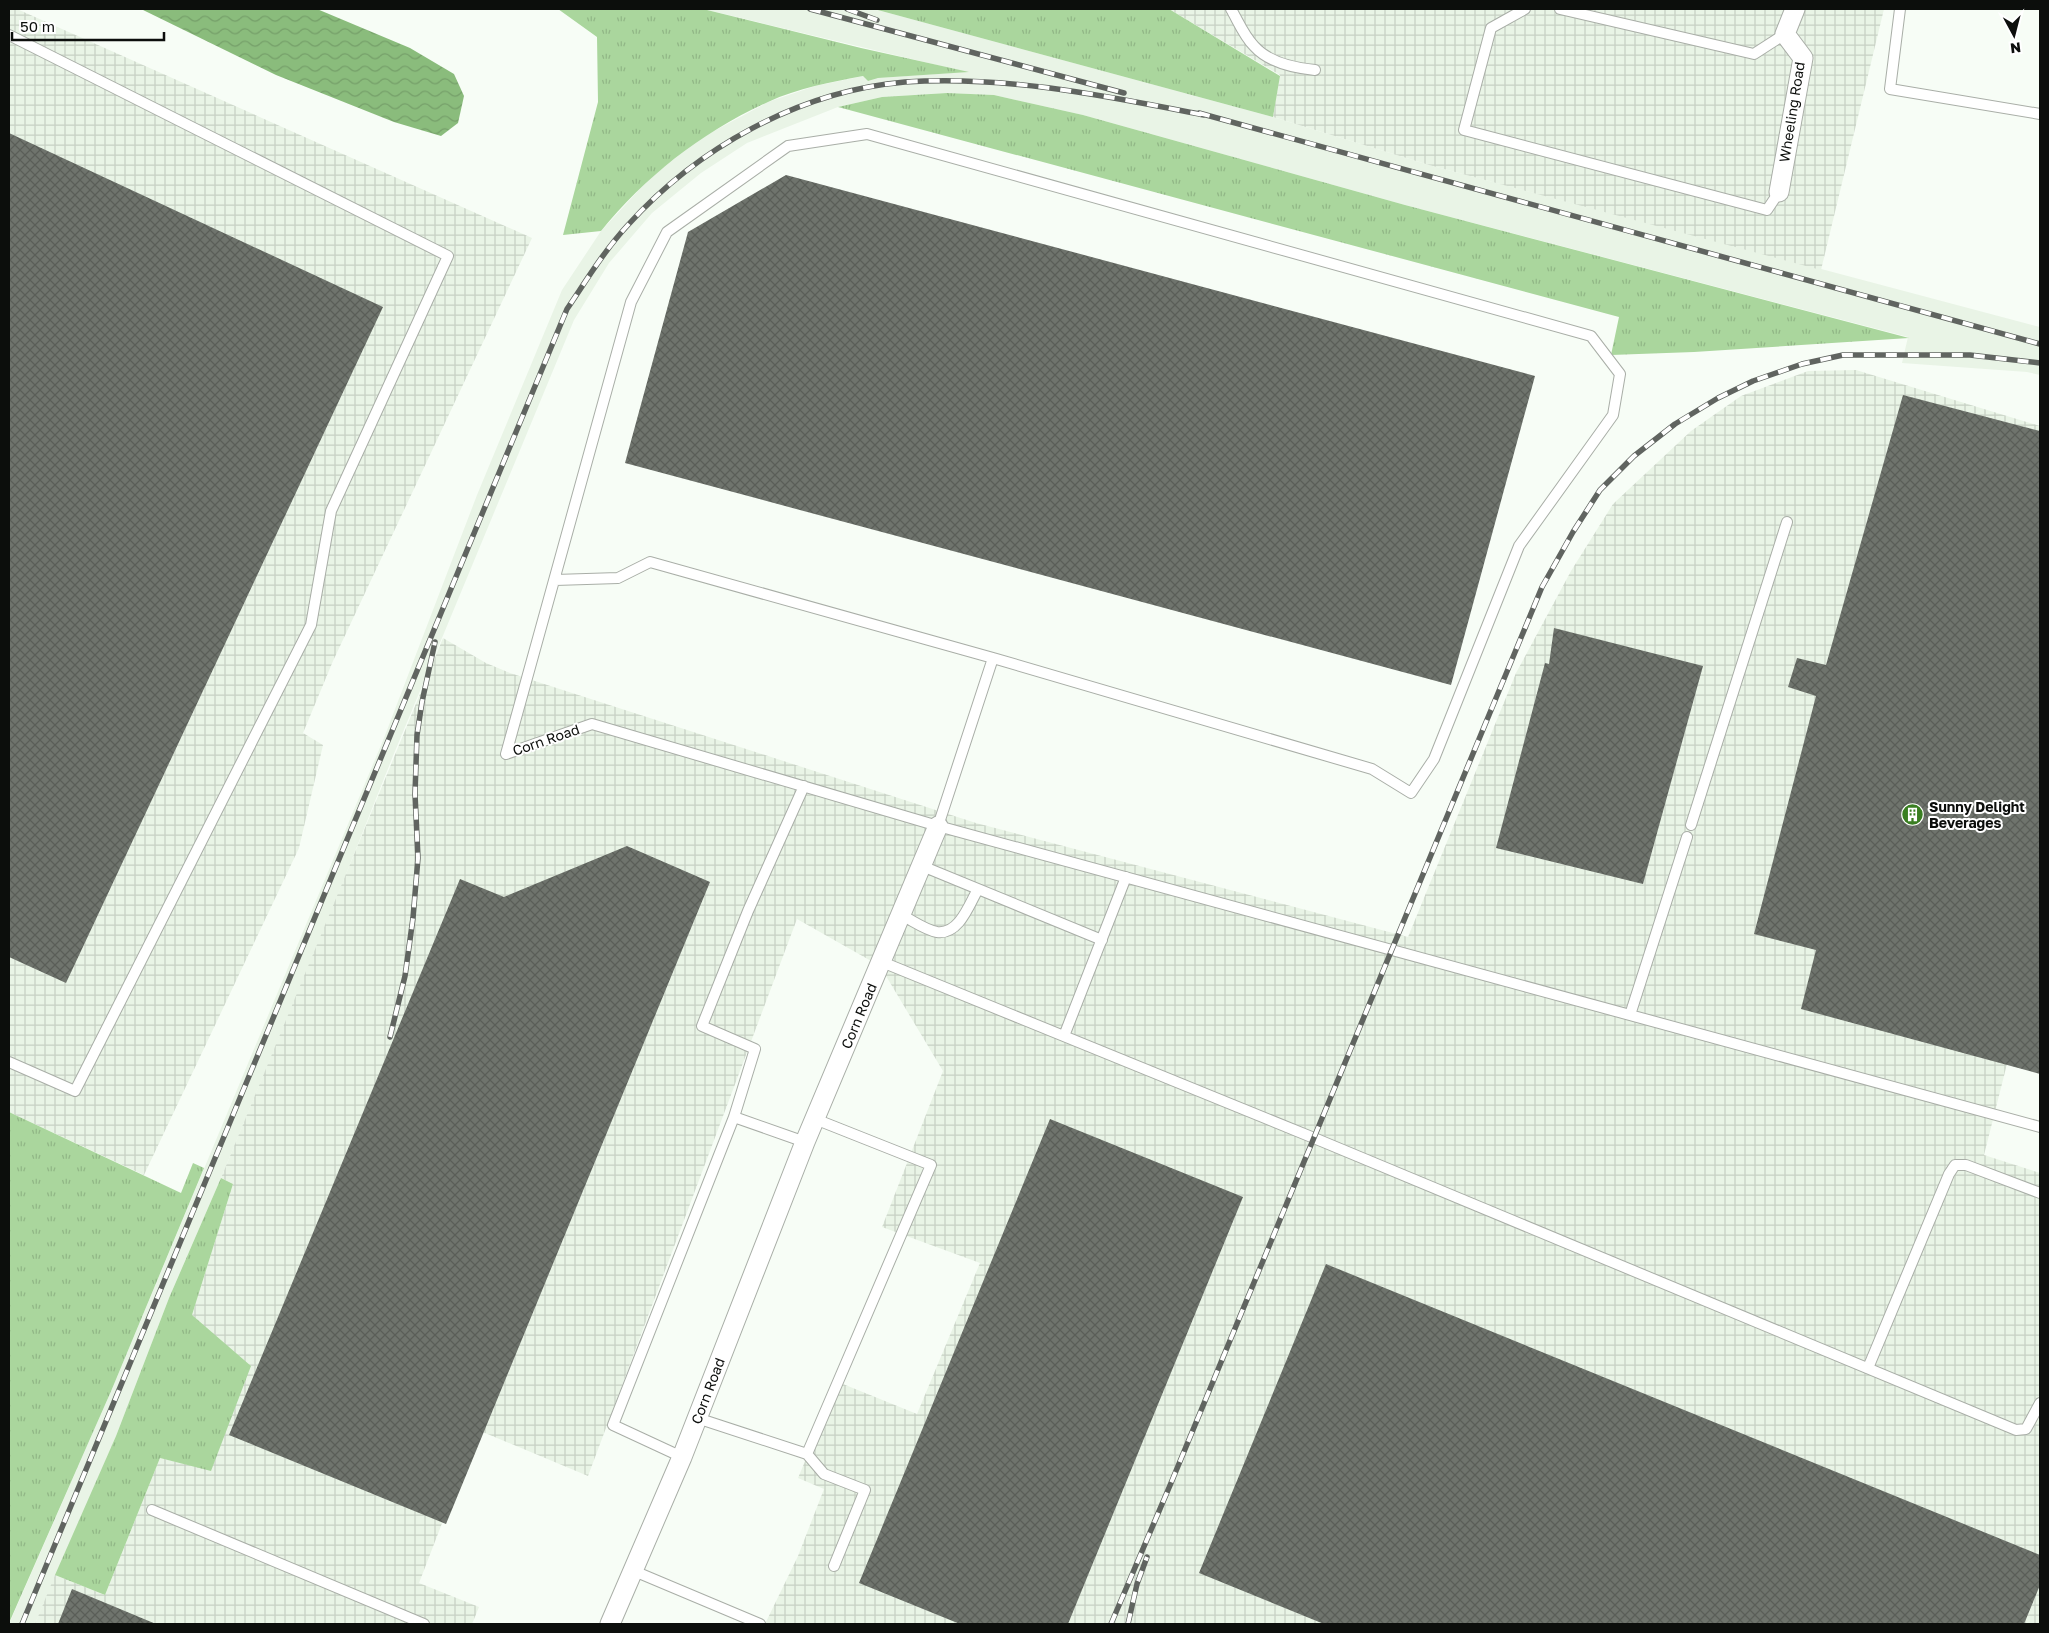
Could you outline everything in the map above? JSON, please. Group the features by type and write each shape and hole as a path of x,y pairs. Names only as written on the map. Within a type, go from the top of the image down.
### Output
{"street":[{"path":"1785,34 1795,9"},
{"name":"Wheeling Road","path":"1779,192 1803,58 1785,34"},
{"name":"Corn Road","path":"610,1624 682,1457 815,1119 938,826"}],"lane":[{"path":"1230,9 1254,46 1268,57 1294,68 1315,70"},
{"path":"1525,9 1492,28 1464,130 1767,210 1779,192"},
{"path":"1560,9 1754,54 1785,34"},
{"path":"1900,9 1890,89 2040,114"},
{"path":"9,35 448,256 331,511 311,625 75,1092 9,1062"},
{"path":"867,134 1591,336 1620,374 1613,416 1519,546 1434,759 1411,793 1372,769 993,658 650,562 618,578 555,580 631,302 667,232 788,146 867,134"},
{"path":"1691,825 1787,522"},
{"name":"Corn Road","path":"555,580 506,754 592,724 938,826"},
{"path":"993,658 938,826 2040,1127"},
{"path":"682,1457 613,1425 734,1117 755,1048 702,1026 748,911 804,786"},
{"path":"1630,1015 1687,837"},
{"path":"922,866 1102,940"},
{"path":"1064,1036 1126,877"},
{"path":"901,915 936,932 951,930 959,923 978,889"},
{"path":"882,962 1323,1142 2016,1430 2026,1429 2040,1402"},
{"path":"734,1117 806,1142"},
{"path":"807,1454 931,1164 815,1119"},
{"path":"1868,1368 1949,1174 1955,1165 1966,1165 2040,1192"},
{"path":"698,1418 807,1454 824,1474 865,1490 834,1566"},
{"path":"152,1510 424,1624"},
{"path":"634,1571 760,1624"}],"shaded area":[{"path":"9,9 17,9 532,238 333,661 303,733 323,745 299,848 144,1175 9,1112"},
{"path":"703,9 874,9 1273,117 1429,165 2040,327 2040,375 2027,372 1902,363 1908,337 1405,205 1083,115 994,95 946,93 882,97 838,107 747,143 701,173 652,213 609,263 574,320 221,1178 169,1298 116,1436 35,1624 9,1624 112,1389 384,738 477,495 562,290 601,231 649,179 699,139 768,102 815,86 863,76 868,81 878,78 966,72"},
{"path":"1169,9 1884,9 1821,270 1429,165 1273,117 1280,75"},
{"path":"1856,370 2040,426 2040,1073 2007,1064 1984,1155 2040,1173 2040,1624 765,1624 798,1556 824,1489 798,1478 838,1382 917,1414 980,1263 882,1227 943,1071 880,966 797,919 588,1476 478,1430 419,1583 479,1607 472,1624 35,1624 55,1575 105,1595 160,1458 211,1470 192,1315 233,1184 221,1178 443,638 486,663 510,673 976,823 1408,937 1516,673 1571,571 1613,504 1691,431 1741,396 1808,371"}],"green space":[{"path":"558,9 703,9 861,48 969,72 878,78 868,81 863,76 815,86 779,97 720,127 698,141 656,174 618,211 601,231 563,235 598,102 597,37"},
{"path":"874,9 1169,9 1280,76 1273,117"},
{"path":"947,93 994,95 1083,115 1405,205 1909,338 1694,352 1611,355 1619,317 838,107 882,97"},
{"path":"9,1112 181,1193 193,1163 204,1168 112,1389 9,1623"},
{"path":"221,1178 233,1184 192,1315 251,1366 211,1471 160,1458 105,1595 55,1575 116,1436 169,1298"}],"water":[{"path":"141,9 317,9 410,48 454,74 464,96 458,123 441,136 394,122 276,75"}],"building":[{"path":"9,133 383,307 66,983 9,957"},
{"path":"786,175 1535,376 1451,685 625,463 688,232"},
{"name":"Sunny Delight Beverages","path":"1903,395 2040,431 2040,1074 1801,1009 1816,950 1754,934 1816,696 1788,687 1797,658 1826,665"},
{"path":"1554,628 1703,666 1643,884 1496,848 1545,663 1549,664"},
{"path":"627,846 710,882 446,1524 229,1435 460,879 504,897"},
{"path":"1050,1119 1243,1197 1068,1624 960,1624 859,1583"},
{"path":"1326,1264 2040,1555 2040,1585 2024,1624 1324,1624 1199,1573"},
{"path":"72,1589 156,1624 58,1624"}],"railway":[{"path":"810,9 1124,93"},
{"path":"847,9 877,20"},
{"path":"22,1624 567,309 611,246 627,226 655,198 685,172 718,149 752,128 789,111 827,97 865,88 905,82 943,81 1018,84 1093,94 1204,115"},
{"path":"1199,113 2040,344"},
{"path":"1111,1624 1542,587 1573,532 1600,490 1634,456 1675,424 1718,398 1753,381 1802,364 1843,355 1970,355 2040,363"},
{"path":"390,1037 405,976 413,918 418,858 415,794 417,735 435,642"},
{"path":"1128,1624 1137,1584 1147,1557"}],"place":[{"name":"Sunny Delight Beverages","path":"1913,815"}]}
